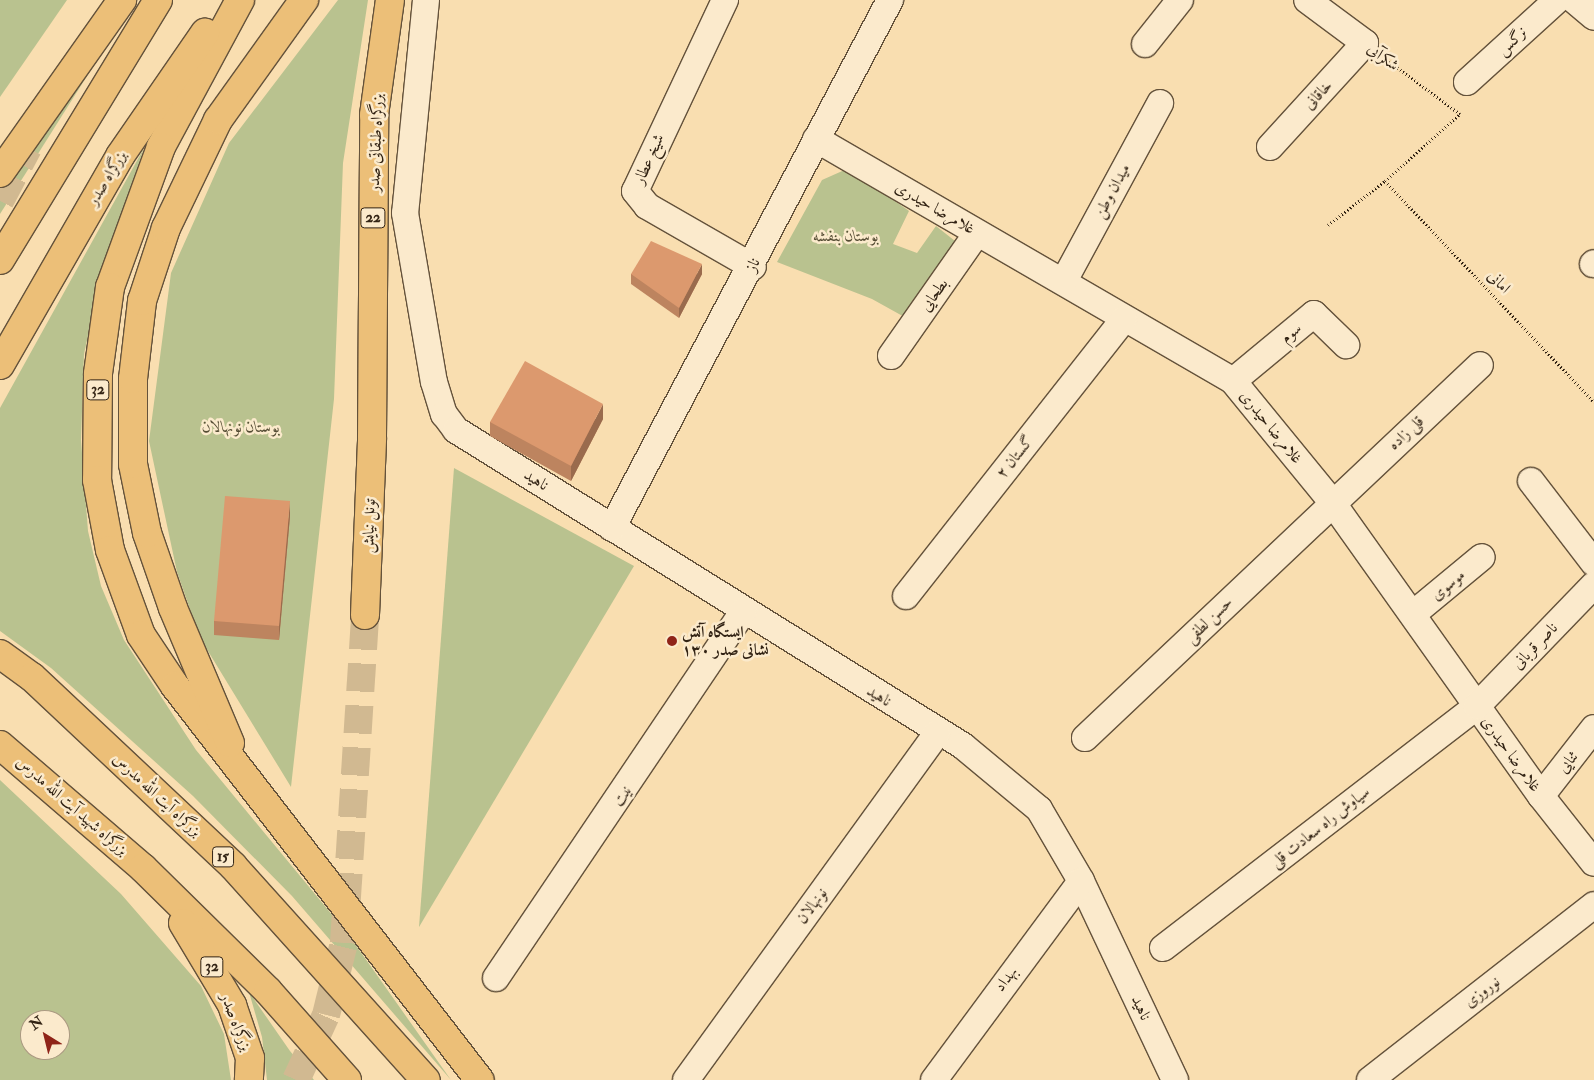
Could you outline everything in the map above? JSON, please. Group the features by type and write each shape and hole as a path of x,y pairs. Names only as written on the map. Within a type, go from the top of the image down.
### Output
{"highway":[{"path":"0,173 122,0"},
{"path":"0,260 158,0"},
{"name":"بزرگراه صدر","path":"0,365 120,156 228,0"},
{"name":"32","path":"240,0 161,147 110,287 98,374 97,480 110,550 141,635 241,770"},
{"path":"304,0 218,120 166,228 142,301 133,379 133,464 147,533 170,599 241,770 479,1080"},
{"name":"بزرگراه طبقاتی صدر","path":"372,438 374,114 390,0"},
{"name":"تونل نیایش","path":"366,615 372,438"},
{"name":"بزرگراه آیت الله مدرس","path":"0,654 32,677 233,866 426,1080"},
{"name":"بزرگراه شهید آیت الله مدرس","path":"0,745 143,868"},
{"path":"143,868 268,991 347,1080"},
{"name":"بزرگراه صدر","path":"143,868 190,932 232,1005 250,1058 249,1080"}],"street":[{"name":"ناهید","path":"426,0 405,213 434,382 444,414 456,430 937,733 963,746 1039,809 1082,881 1175,1080"},
{"name":"شیخ عطار","path":"725,0 635,191 647,206 753,267"},
{"name":"ناز","path":"612,528 753,267 816,139 890,0"},
{"path":"1145,44 1180,0"},
{"name":"شکرآبی","path":"1307,0 1365,43"},
{"name":"نرگس","path":"1467,82 1557,0"},
{"path":"1574,0 1594,17"},
{"name":"خاقانی","path":"1270,147 1365,43"},
{"name":"میدان وطن","path":"1065,280 1160,103"},
{"name":"غلامرضا حیدری","path":"816,139 977,233 1065,280 1124,319 1234,381 1332,502 1542,796 1594,863"},
{"name":"بطحایی","path":"891,356 977,233"},
{"name":"سوم","path":"1234,381 1314,314 1346,345"},
{"name":"گستان ۲","path":"906,596 1124,319"},
{"name":"قلی زاده","path":"1332,502 1480,365"},
{"path":"1531,480 1594,563"},
{"name":"حسن لطفی","path":"1085,738 1332,502"},
{"name":"موسوی","path":"1413,614 1482,556"},
{"name":"ناصر قربانی","path":"1477,706 1594,585"},
{"name":"نیت","path":"496,978 744,611"},
{"name":"سیاوش راه سعادت قلی","path":"1163,948 1477,706"},
{"name":"ثنایی","path":"1542,796 1594,728"},
{"name":"نونهالان","path":"686,1080 937,733"},
{"name":"بهداد","path":"934,1080 1082,881"},
{"name":"نوروزی","path":"1370,1080 1594,905"}],"path":[{"name":"شکرآبی","path":"1365,43 1460,114 1385,182"},
{"path":"1328,225 1385,182"},
{"name":"امانی","path":"1385,182 1594,402"}],"green space":[{"path":"0,0 67,0 0,97"},
{"path":"135,0 0,214 0,199"},
{"name":"بوستان نونهالان","path":"338,0 368,0 343,163 334,399 291,787 200,638 177,572 149,441 171,273 229,143"},
{"path":"144,148 102,272 84,354 81,440 88,531 101,586 124,640 196,750 348,934 451,1080 292,896 193,796 51,668 0,631 0,408"},
{"name":"بوستان بنفشه","path":"849,168 909,211 893,244 917,253 936,226 955,241 908,319 872,299 777,262 822,180"},
{"path":"454,468 634,566 419,927"},
{"path":"0,780 121,894 201,986 224,1034 231,1080 0,1080"},
{"path":"249,992 290,1051 314,1080 267,1080 262,1037"}],"building":[{"path":"651,241 702,264 679,308 631,274"},
{"path":"525,361 603,404 571,466 490,422"},
{"path":"225,496 290,501 279,626 214,621"}],"tunnel":[{"path":"0,201 28,148"},
{"path":"296,1080 326,1015 344,943 365,615"}],"place":[{"name":"ایستگاه آتش نشانی صدر ۱۳۰","path":"672,641"}]}
